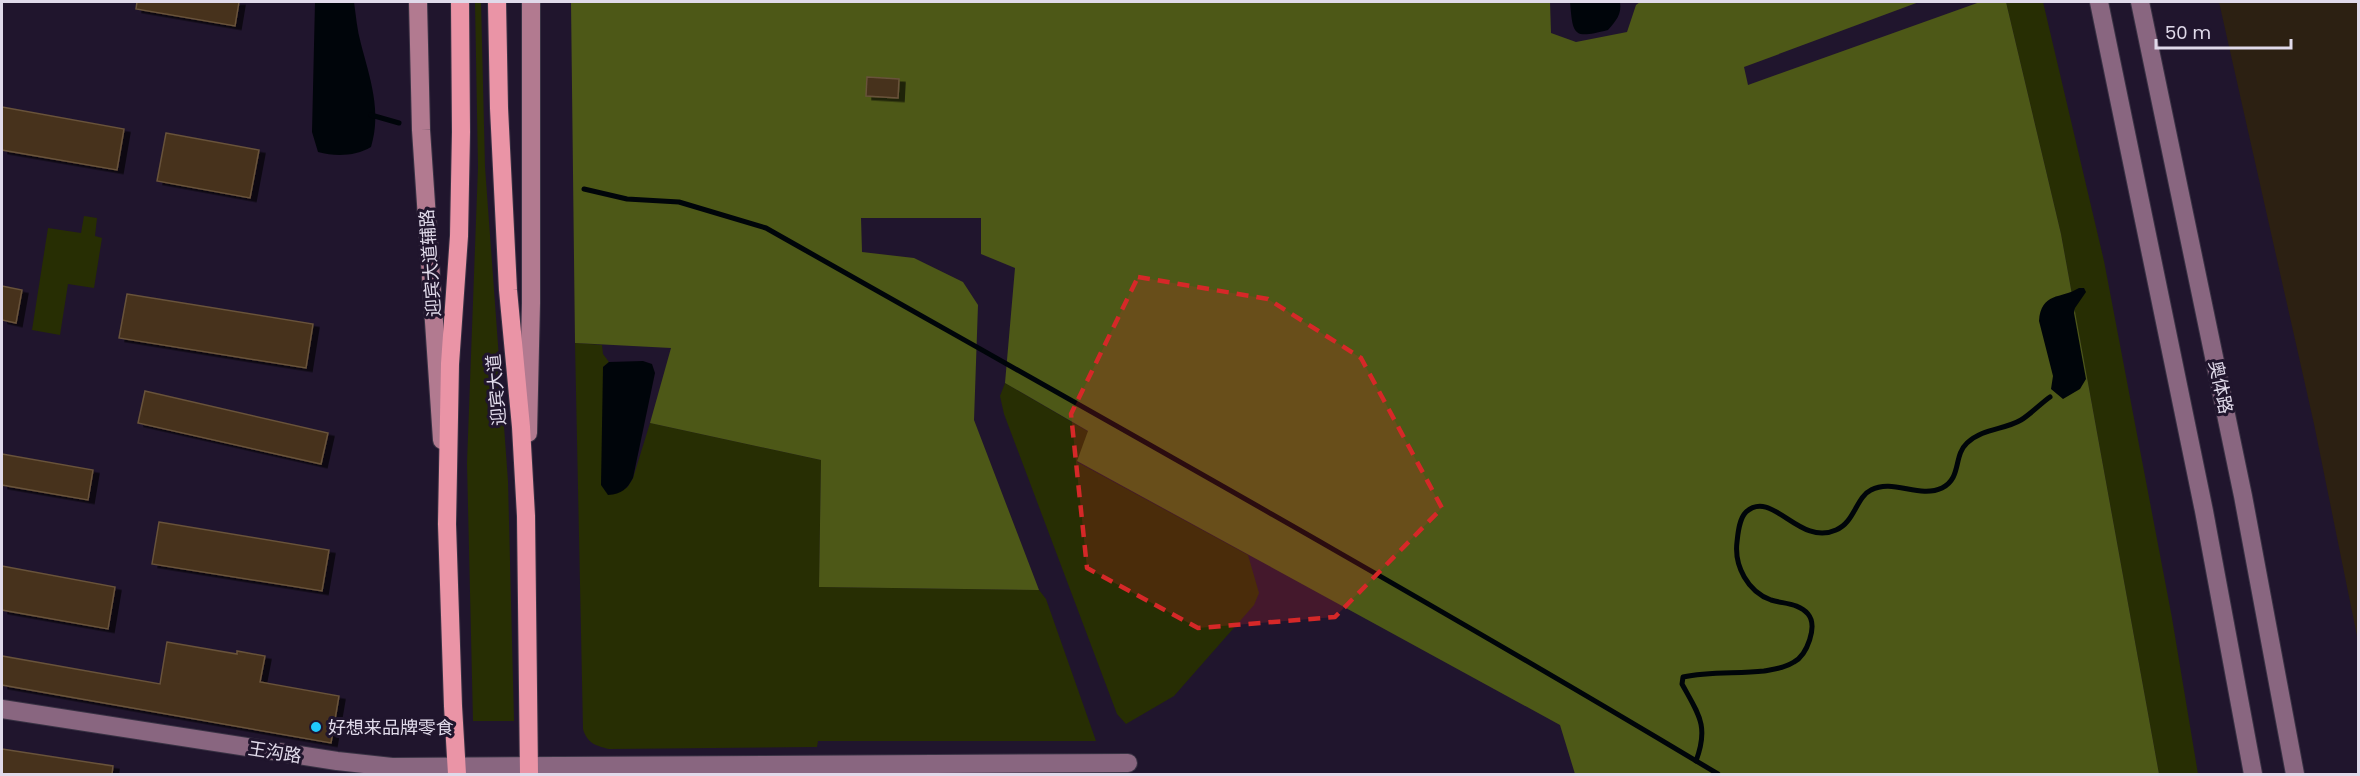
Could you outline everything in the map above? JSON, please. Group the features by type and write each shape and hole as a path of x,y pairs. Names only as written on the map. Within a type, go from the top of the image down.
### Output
{"highway":[{"path":"457,771 447,524 450,364 459,236 462,132 459,2"},
{"name":"迎宾大道","path":"497,2 499,108 508,290 521,427 526,516 529,770"}],"main road":[{"name":"迎宾大道辅路","path":"418,2 421,130 447,524"},
{"path":"526,516 531,291 531,2"},
{"path":"2099,2 2202,499 2253,774"},
{"name":"奥体路","path":"2140,2 2248,518 2295,774"},
{"name":"王沟路","path":"2,709 368,766 457,771 1128,763"}],"highlighted area":[{"path":"1138,277 1268,299 1361,358 1442,508 1335,617 1198,628 1087,568 1071,414"}],"shaded area":[{"path":"315,2 354,2 358,34 371,82 375,121 371,147 352,154 332,155 318,152 312,132"},
{"path":"1570,2 1620,2 1620,10 1608,30 1581,34 1574,28"},
{"path":"2219,2 2358,2 2358,641 2314,424"},
{"path":"2084,288 2086,292 2074,313 2086,379 2080,389 2063,399 2051,389 2053,376 2039,321 2044,305 2048,301"},
{"path":"643,361 652,364 655,373 633,478 624,490 608,495 601,485 603,367 609,362"}],"green space":[{"path":"475,2 481,2 485,167 508,481 514,721 473,721 467,463 478,167"},
{"path":"571,2 1550,2 1551,33 1576,42 1627,32 1636,5 1640,2 1919,2 1744,67 1748,85 1980,2 2006,2 2061,234 2159,774 1575,774 1560,725 1077,461 1088,431 1005,383 1015,268 981,254 981,218 861,218 862,252 914,258 963,282 978,305 974,420 1039,590 819,587 821,460 650,423 671,348 575,343"},
{"path":"2006,2 2043,2 2104,261 2172,618 2198,774 2159,774 2061,234"},
{"path":"84,216 97,218 95,236 102,238 94,288 68,284 60,335 32,330 48,228 81,233"},
{"path":"575,343 602,345 603,354 609,362 603,367 627,488 633,478 650,423 821,460 819,587 1039,590 1046,599 1096,741 818,741 817,747 609,749 593,743 587,738 583,729"},
{"path":"1005,383 1089,432 1077,462 1248,555 1259,593 1254,605 1174,696 1126,724 1117,714 1004,414 1000,396"}],"building":[{"path":"137,2 239,2 235,26 136,9"},
{"path":"867,77 899,79 898,98 866,96"},
{"path":"2,107 124,129 117,170 2,150"},
{"path":"166,133 259,150 250,198 157,181"},
{"path":"2,286 22,290 16,323 2,320"},
{"path":"127,294 313,324 306,368 119,338"},
{"path":"145,391 328,433 321,464 138,423"},
{"path":"2,454 93,470 88,500 2,485"},
{"path":"159,522 329,550 322,591 152,564"},
{"path":"2,566 115,587 108,629 2,610"},
{"path":"167,642 237,654 237,651 265,656 260,682 339,696 331,743 2,685 2,656 160,684"},
{"path":"2,749 113,766 112,774 2,774"}],"waterway":[{"path":"371,115 399,123"},
{"path":"584,189 627,199 679,202 766,228 1363,566 1718,774"},
{"path":"1696,761 1702,739 1702,729 1697,713 1682,684 1683,677 1764,671 1783,667 1799,658 1810,640 1811,619 1804,610 1763,596 1744,577 1738,560 1737,542 1739,526 1746,512 1756,507 1766,507 1810,531 1823,533 1836,530 1847,521 1862,498 1871,490 1888,486 1924,491 1942,488 1952,479 1960,454 1967,443 1980,434 2021,420 2050,397"}],"place":[{"name":"好想来品牌零食","path":"316,727"}]}
